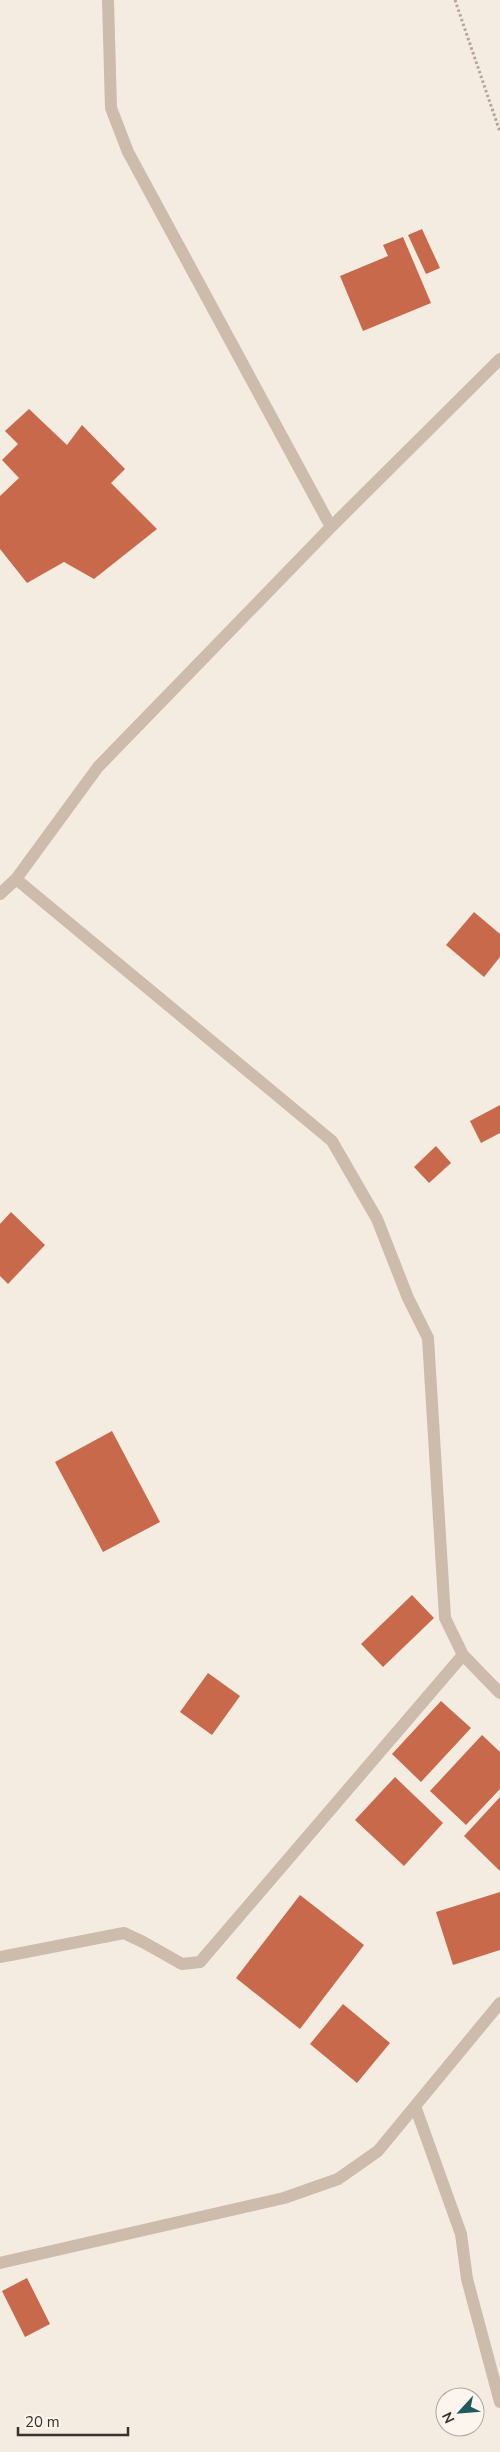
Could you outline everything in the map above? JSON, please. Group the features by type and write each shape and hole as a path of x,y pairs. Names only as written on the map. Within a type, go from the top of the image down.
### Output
{"street":[{"path":"108,0 111,108 128,152 331,527"},
{"path":"0,894 16,879 98,767 331,527 500,359"},
{"path":"16,879 332,1141 377,1219 408,1298 428,1338 445,1618 463,1655 500,1693"},
{"path":"0,1957 124,1933 182,1964 200,1962 463,1655"},
{"path":"0,2262 284,2198 338,2179 378,2151 500,2003"},
{"path":"415,2106 461,2234 467,2279 500,2402"}],"path":[{"path":"455,0 500,132"}],"building":[{"path":"422,229 440,268 426,274 408,235"},
{"path":"403,237 431,303 363,331 340,276 388,256 383,245"},
{"path":"29,409 67,445 82,425 125,469 111,483 157,529 94,579 64,562 27,583 0,549 0,496 19,478 2,460 18,444 5,431"},
{"path":"474,912 500,934 500,957 484,977 446,945"},
{"path":"500,1105 500,1133 481,1143 470,1121"},
{"path":"436,1146 451,1163 429,1183 414,1167"},
{"path":"11,1212 45,1245 8,1284 0,1276 0,1224"},
{"path":"112,1431 160,1522 103,1552 55,1462"},
{"path":"412,1595 434,1618 383,1667 361,1644"},
{"path":"208,1673 240,1696 212,1735 180,1712"},
{"path":"441,1701 471,1728 421,1782 392,1754"},
{"path":"482,1735 500,1752 500,1789 466,1825 430,1791"},
{"path":"395,1777 443,1823 404,1866 355,1820"},
{"path":"500,1797 500,1871 464,1836"},
{"path":"500,1892 500,1950 453,1965 436,1912"},
{"path":"300,1895 364,1945 300,2029 236,1978"},
{"path":"343,2004 390,2043 357,2083 310,2044"},
{"path":"27,2278 50,2324 25,2337 2,2291"}]}
